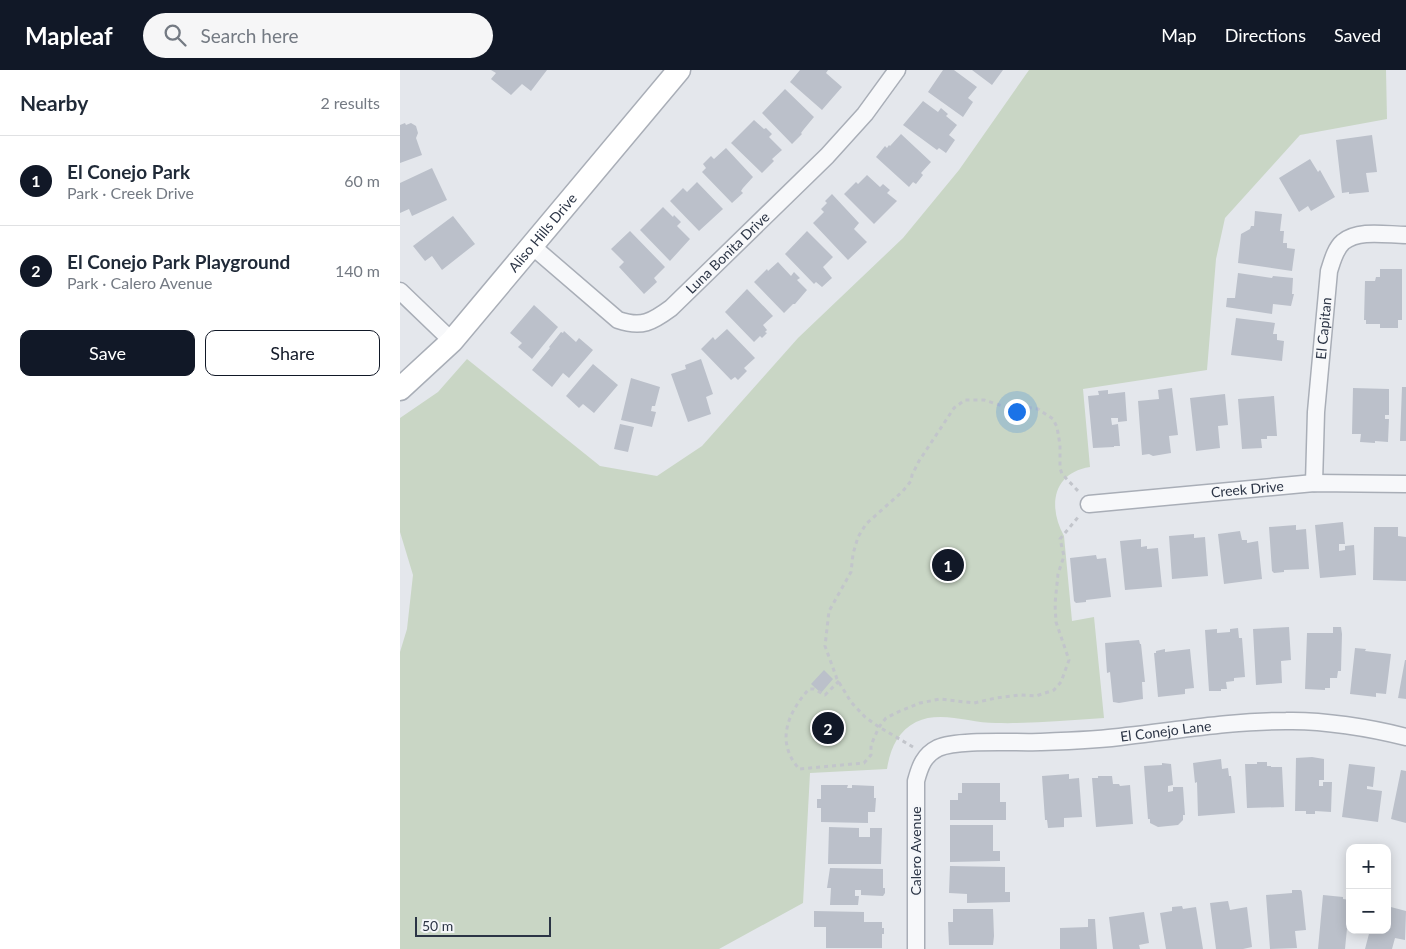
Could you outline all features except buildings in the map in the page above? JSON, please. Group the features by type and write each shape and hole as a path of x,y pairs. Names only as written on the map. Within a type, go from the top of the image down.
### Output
{"street":[{"name":"Aliso Hills Drive","path":"400,389 452,341 679,70"},
{"name":"Luna Bonita Drive","path":"532,246 618,320 630,324 644,324 658,318 671,308 828,156 865,114 897,70"},
{"name":"El Capitan","path":"1314,483 1316,412 1329,271 1333,257 1343,243 1358,235 1406,235"},
{"path":"400,292 452,341"},
{"name":"Creek Drive","path":"1089,504 1314,483 1406,484"},
{"name":"El Conejo Lane","path":"927,755 940,747 955,744 1039,742 1125,736 1227,723 1288,720 1347,726 1406,737"},
{"name":"Calero Avenue","path":"916,949 916,781 927,755"}],"path":[{"path":"838,681 824,695 814,689 809,689 788,720 786,735 790,756 799,769 864,763 871,755 871,745 879,727 886,718 920,702 940,699 974,703 1020,695 1036,696 1054,690 1061,682 1069,660 1056,622 1055,604 1058,574 1064,556 1060,539 1089,504 1062,474 1057,427 1053,420 1038,408 1012,409 984,400 965,400 954,408 912,474 911,482 897,498 866,524 858,537 853,554 851,572 828,611 825,646 838,681 851,702 865,717 879,727 927,755"}],"green space":[{"path":"1029,70 1386,70 1387,119 1300,135 1225,218 1216,259 1207,370 1083,389 1090,467 1077,470 1068,476 1061,484 1055,503 1059,525 1064,536 1072,621 1094,617 1104,718 1010,723 935,717 916,722 904,730 890,754 887,769 810,773 803,903 719,949 400,949 400,652 407,629 413,575 400,532 400,418 438,392 467,359 600,466 657,476 702,446 798,338 903,238 959,170"}],"place":[{"name":"El Conejo Park","path":"948,565"},
{"name":"El Conejo Park Playground","path":"828,728"}]}
